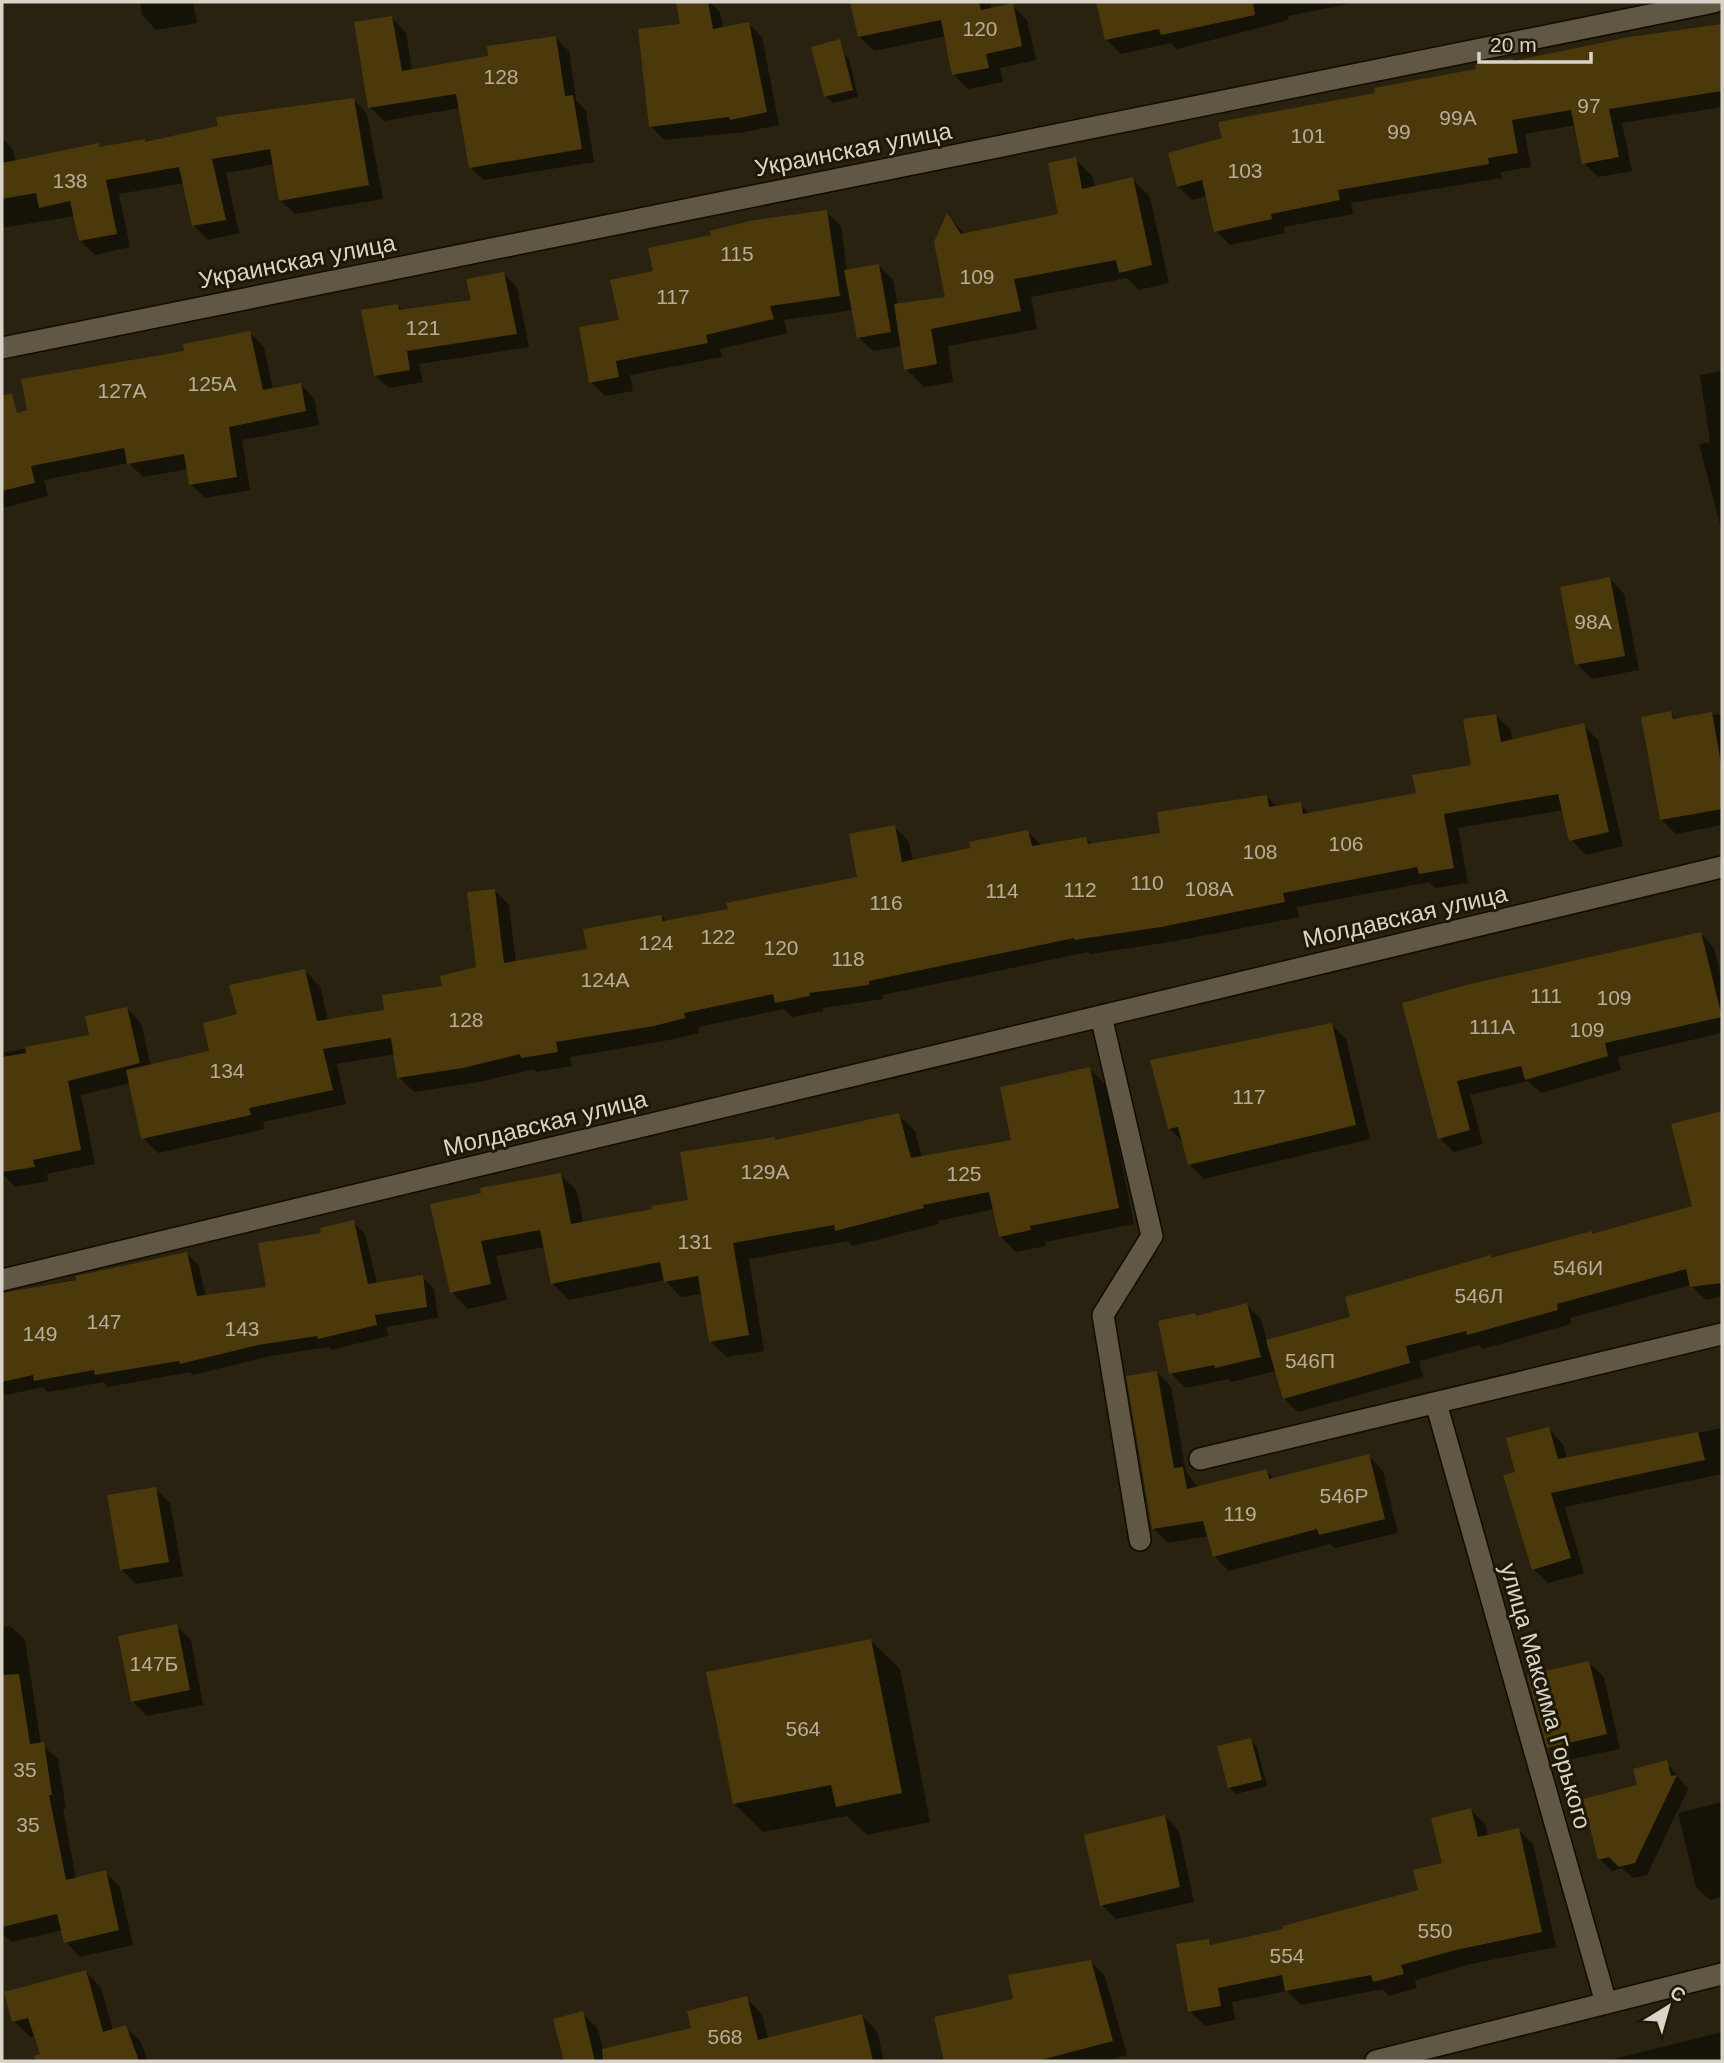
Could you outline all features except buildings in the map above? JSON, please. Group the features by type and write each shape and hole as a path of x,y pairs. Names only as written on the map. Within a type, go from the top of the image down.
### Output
{"street":[{"name":"Украинская улица","path":"2,348 1714,2"},
{"name":"Молдавская улица","path":"2,1280 1722,867"},
{"path":"1101,1016 1152,1236 1103,1315 1140,1540"},
{"path":"1200,1460 1722,1334"},
{"name":"улица Максима Горького","path":"1436,1403 1606,2003"},
{"path":"1376,2061 1722,1974"}]}
